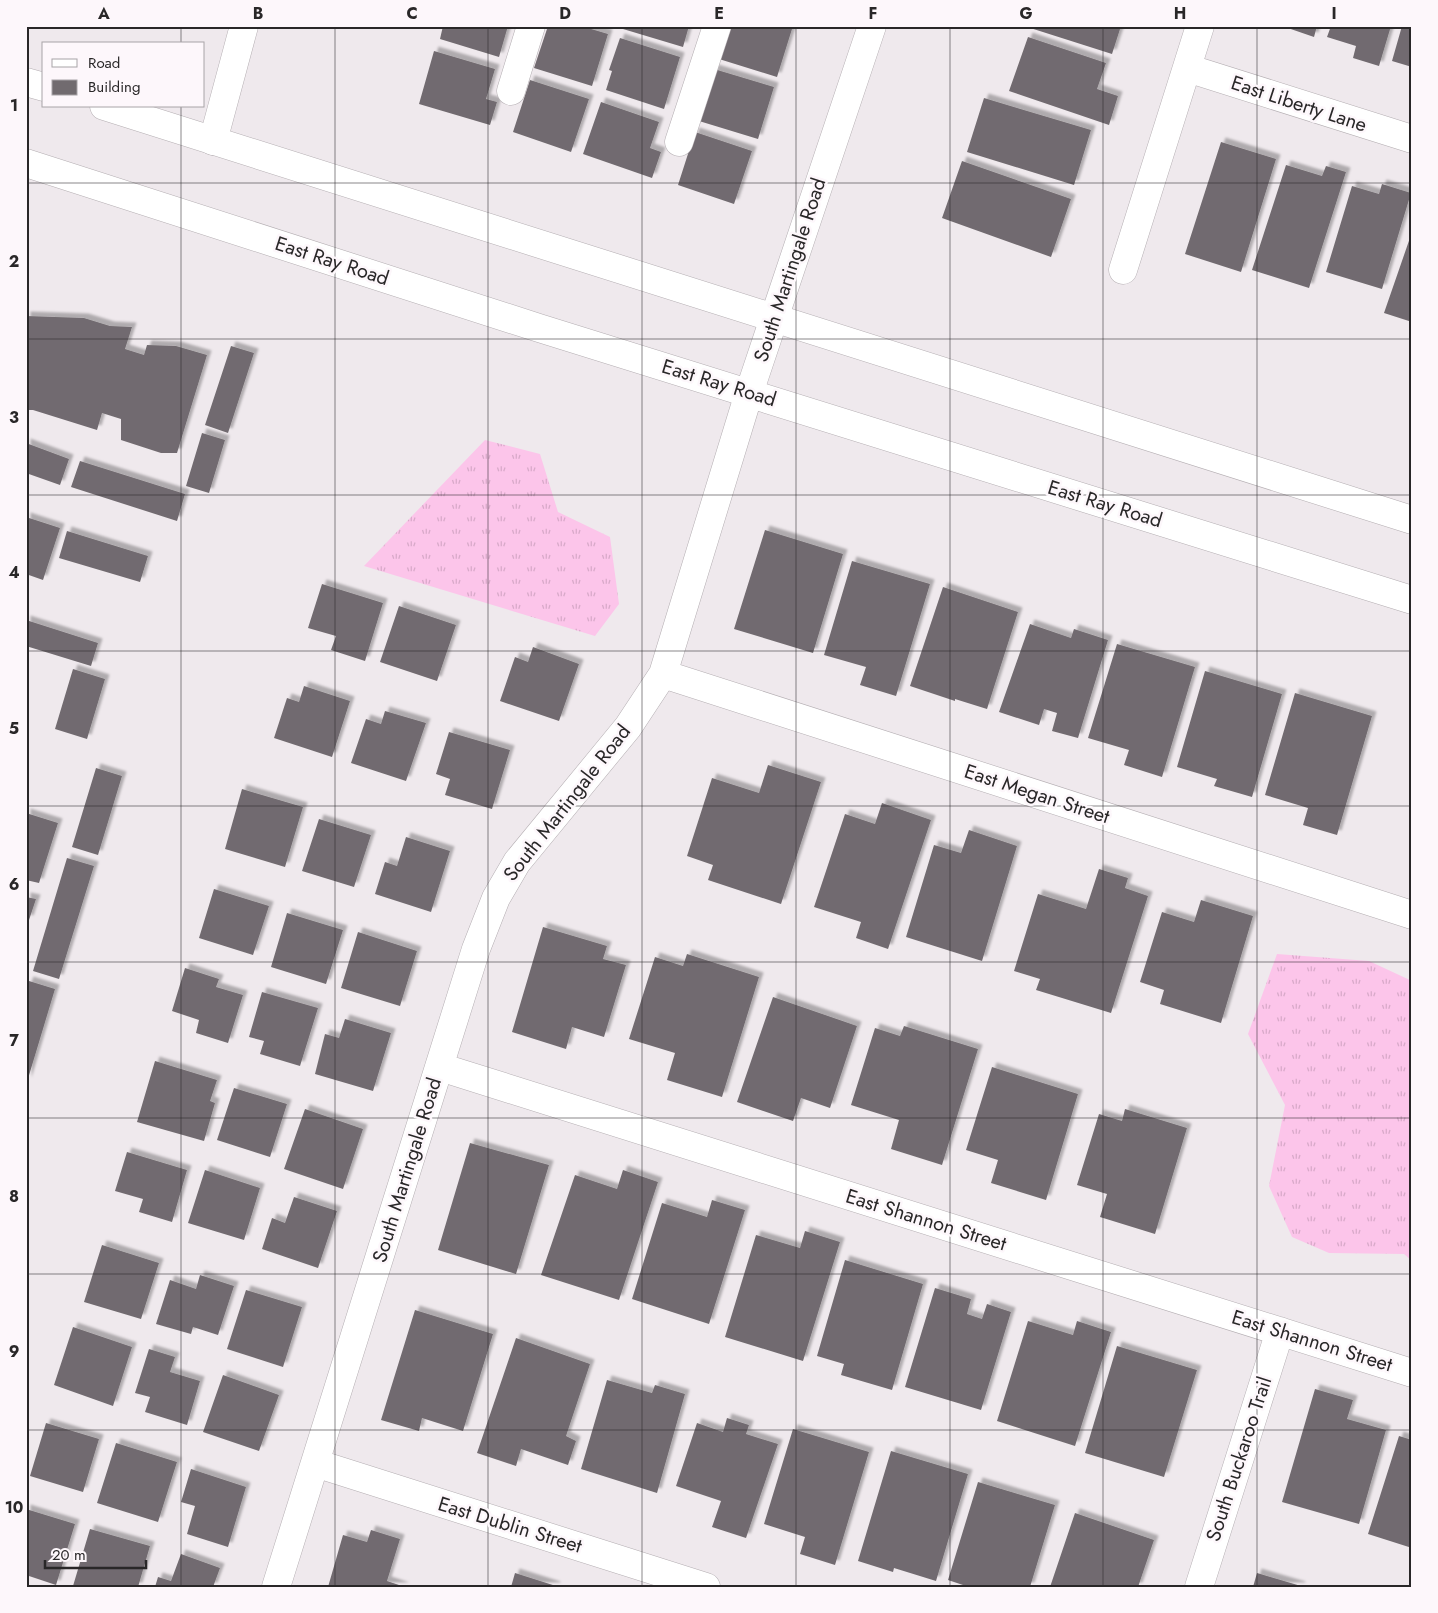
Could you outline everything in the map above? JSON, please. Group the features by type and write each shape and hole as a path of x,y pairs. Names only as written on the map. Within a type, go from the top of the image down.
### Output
{"street":[{"path":"213,141 244,26"},
{"path":"511,91 531,26"},
{"path":"679,142 717,26"},
{"name":"South Martingale Road","path":"276,1587 476,949 496,898 506,879 530,846 628,727 663,674 749,393 872,26"},
{"path":"1123,270 1200,26"},
{"name":"East Liberty Lane","path":"1187,68 1412,139"},
{"path":"26,82 42,86"},
{"path":"110,108 1412,520"},
{"name":"East Ray Road","path":"26,163 520,322 1412,600"},
{"name":"East Megan Street","path":"663,674 1412,915"},
{"name":"East Shannon Street","path":"440,1066 1412,1373"},
{"name":"South Buckaroo Trail","path":"1199,1587 1280,1331"},
{"name":"East Dublin Street","path":"315,1464 706,1587"}],"green space":[{"path":"485,440 540,454 558,512 610,537 619,604 595,636 364,566"},
{"path":"1277,954 1369,961 1412,981 1412,1261 1404,1254 1329,1253 1292,1237 1269,1186 1285,1105 1248,1034"}],"building":[{"path":"443,26 508,26 499,57 440,39"},
{"path":"548,26 581,26 608,34 592,86 534,68"},
{"path":"624,26 689,26 683,47 623,29"},
{"path":"729,26 782,26 792,29 777,77 719,59"},
{"path":"1024,26 1121,26 1112,54"},
{"path":"1282,26 1317,26 1314,37"},
{"path":"1331,26 1391,26 1379,66 1353,58 1356,46 1327,37"},
{"path":"1402,26 1412,26 1412,67 1392,61"},
{"path":"1028,37 1106,63 1097,89 1118,96 1109,125 1009,91"},
{"path":"620,38 680,57 664,109 606,90 612,71 609,70"},
{"path":"434,51 495,69 486,99 497,102 490,125 419,104"},
{"path":"714,69 774,87 758,139 699,121"},
{"path":"530,80 589,99 571,152 513,132"},
{"path":"984,98 1091,130 1074,185 967,152"},
{"path":"601,102 659,122 650,148 661,152 652,178 583,154"},
{"path":"695,132 752,151 734,204 678,185"},
{"path":"1221,142 1276,159 1241,272 1185,254"},
{"path":"962,161 1071,199 1051,257 942,218"},
{"path":"1286,165 1322,176 1326,166 1346,172 1309,288 1252,270"},
{"path":"1382,184 1411,193 1382,289 1326,272 1352,186 1379,194"},
{"path":"1412,232 1412,322 1384,313"},
{"path":"26,316 84,318 110,326 132,327 125,349 144,355 147,345 176,346 207,355 177,453 161,453 121,440 121,419 102,413 97,430 33,410 26,410"},
{"path":"231,346 254,353 228,433 205,425"},
{"path":"202,433 225,440 209,493 186,486"},
{"path":"26,443 69,459 60,485 26,473"},
{"path":"80,461 185,494 177,521 71,487"},
{"path":"26,517 60,528 43,580 26,574"},
{"path":"765,530 843,554 813,653 734,629"},
{"path":"67,531 148,556 140,582 59,558"},
{"path":"852,561 930,584 896,696 860,685 866,667 824,655"},
{"path":"322,584 383,603 365,661 331,650 336,636 308,628"},
{"path":"943,587 1018,612 987,709 910,686"},
{"path":"399,606 456,625 437,681 380,662"},
{"path":"26,620 98,643 91,666 26,646"},
{"path":"1030,624 1071,638 1074,629 1108,640 1078,738 1052,731 1057,713 1044,709 1039,725 999,712"},
{"path":"1117,644 1195,667 1162,777 1124,765 1129,750 1088,738"},
{"path":"533,647 579,664 559,721 500,701 515,657 528,662"},
{"path":"73,669 105,679 87,739 55,729"},
{"path":"1205,671 1282,694 1252,797 1214,786 1217,779 1177,767"},
{"path":"304,686 350,701 332,757 274,738 287,698 299,702"},
{"path":"1295,693 1372,716 1337,835 1303,825 1308,808 1265,795"},
{"path":"385,711 426,723 406,781 351,763 366,719 381,724"},
{"path":"449,732 510,750 492,809 445,795 450,779 436,774"},
{"path":"768,765 821,782 781,904 708,880 713,865 687,856 712,778 759,793"},
{"path":"96,768 122,776 98,855 72,847"},
{"path":"242,789 303,807 285,867 225,849"},
{"path":"882,803 931,820 888,949 856,938 861,922 814,907 845,814 875,824"},
{"path":"26,813 58,823 39,883 26,880"},
{"path":"319,819 371,835 354,887 302,871"},
{"path":"969,830 1017,846 982,961 906,937 934,845 961,853"},
{"path":"406,837 450,851 431,912 375,894 385,862 397,866"},
{"path":"67,858 94,866 59,979 33,971"},
{"path":"1099,869 1128,878 1125,888 1148,896 1111,1013 1036,990 1040,979 1014,971 1038,894 1086,909"},
{"path":"214,889 269,906 253,955 199,938"},
{"path":"26,897 36,899 29,920 26,919"},
{"path":"1201,900 1253,916 1221,1023 1160,1004 1164,990 1140,982 1162,912 1194,922"},
{"path":"287,913 343,930 326,984 271,967"},
{"path":"543,927 607,946 603,959 626,965 604,1037 572,1027 566,1049 512,1032"},
{"path":"358,932 417,951 400,1006 341,988"},
{"path":"687,954 759,977 722,1097 667,1080 675,1053 629,1039 655,957 683,966"},
{"path":"185,968 219,979 216,987 243,995 228,1043 196,1033 199,1020 172,1011"},
{"path":"29,981 55,989 27,1082 26,989"},
{"path":"262,992 318,1008 300,1066 260,1054 264,1041 249,1037"},
{"path":"773,997 857,1026 830,1108 801,1098 793,1121 737,1102"},
{"path":"345,1019 391,1033 373,1091 315,1074 325,1034 339,1038"},
{"path":"904,1026 978,1049 942,1165 891,1149 899,1120 851,1105 875,1028 900,1036"},
{"path":"155,1061 217,1080 210,1101 215,1103 204,1141 137,1122"},
{"path":"992,1067 1078,1094 1046,1200 991,1183 998,1160 966,1150"},
{"path":"234,1088 287,1104 270,1157 217,1140"},
{"path":"305,1109 363,1129 343,1189 284,1169"},
{"path":"1125,1109 1187,1128 1155,1234 1100,1217 1107,1194 1077,1185 1099,1114 1122,1121"},
{"path":"470,1143 549,1165 516,1274 438,1250"},
{"path":"127,1152 187,1170 172,1222 139,1212 143,1199 115,1191"},
{"path":"205,1170 260,1188 244,1240 188,1223"},
{"path":"623,1170 658,1182 619,1300 541,1275 575,1175 617,1189"},
{"path":"294,1197 337,1211 318,1268 262,1249 272,1218 285,1223"},
{"path":"712,1200 745,1210 709,1324 632,1299 662,1203 707,1217"},
{"path":"805,1231 840,1242 803,1361 725,1337 756,1235 800,1248"},
{"path":"102,1245 159,1263 141,1319 84,1302"},
{"path":"845,1260 923,1284 892,1390 841,1375 844,1364 817,1356"},
{"path":"200,1275 234,1286 218,1335 193,1327 191,1334 156,1324 170,1280 196,1289"},
{"path":"935,1288 971,1299 967,1314 982,1319 987,1304 1011,1312 981,1410 905,1387"},
{"path":"246,1290 302,1307 283,1367 227,1349"},
{"path":"415,1310 493,1334 463,1431 422,1418 419,1431 381,1420"},
{"path":"1028,1321 1073,1335 1077,1321 1111,1332 1075,1446 997,1421"},
{"path":"73,1327 132,1347 113,1406 54,1385"},
{"path":"516,1338 590,1364 566,1436 576,1441 568,1465 521,1449 516,1466 477,1453"},
{"path":"1117,1346 1197,1370 1164,1477 1085,1453"},
{"path":"149,1349 175,1357 170,1372 200,1381 187,1425 145,1412 150,1397 135,1393"},
{"path":"223,1375 279,1395 259,1451 203,1432"},
{"path":"607,1380 652,1393 655,1385 685,1394 657,1493 581,1469"},
{"path":"1315,1389 1353,1400 1347,1419 1386,1430 1359,1524 1282,1502"},
{"path":"727,1418 749,1425 746,1434 778,1444 746,1538 712,1527 721,1501 676,1486 697,1423 723,1432"},
{"path":"46,1423 99,1439 83,1492 30,1476"},
{"path":"793,1429 869,1452 835,1565 800,1554 805,1537 764,1524"},
{"path":"1399,1436 1412,1440 1412,1548 1368,1534"},
{"path":"116,1443 177,1462 158,1522 97,1503"},
{"path":"891,1451 968,1474 936,1581 894,1568 893,1572 858,1561"},
{"path":"191,1469 246,1487 228,1547 187,1534 195,1506 181,1502"},
{"path":"978,1482 1055,1505 1030,1587 969,1587 948,1580"},
{"path":"26,1509 75,1524 56,1585 26,1575"},
{"path":"1075,1513 1154,1540 1138,1587 1050,1587"},
{"path":"90,1529 150,1546 138,1587 73,1586"},
{"path":"371,1530 400,1539 387,1581 405,1587 328,1587 343,1535 367,1542"},
{"path":"181,1554 220,1568 213,1587 155,1587 158,1577 171,1581"},
{"path":"515,1573 556,1586 556,1587 511,1587"},
{"path":"1257,1573 1301,1586 1301,1587 1253,1587"}]}
